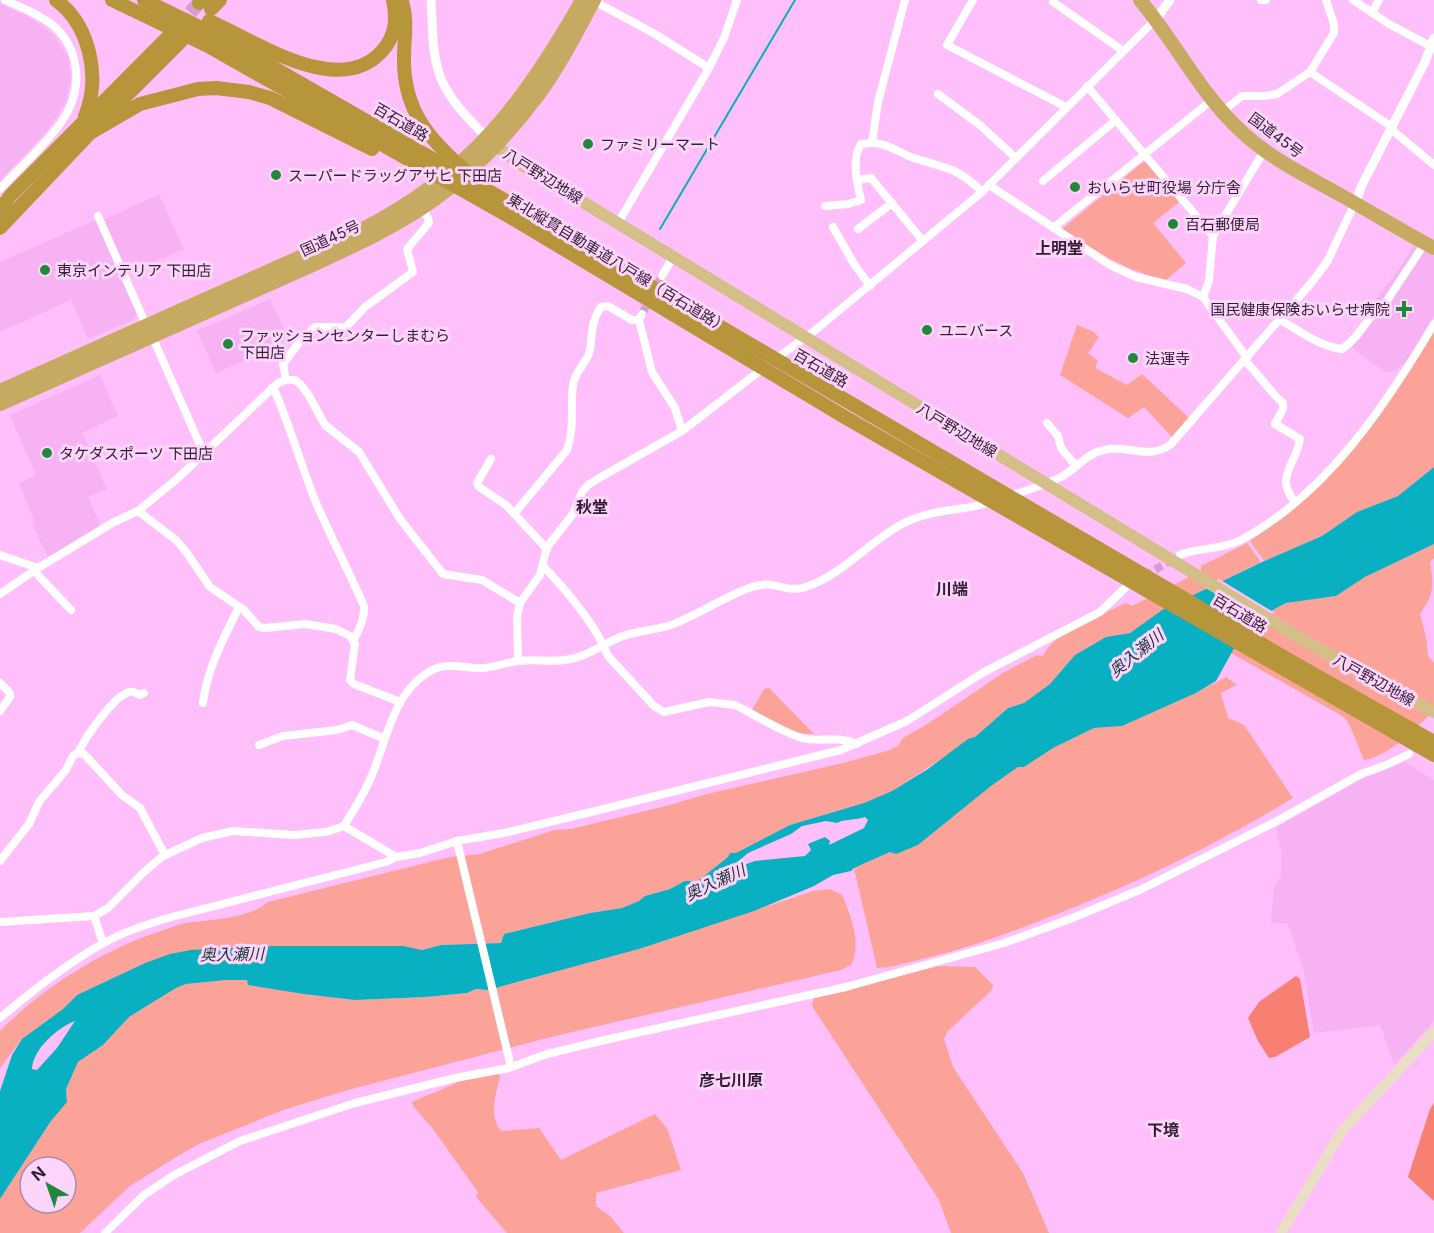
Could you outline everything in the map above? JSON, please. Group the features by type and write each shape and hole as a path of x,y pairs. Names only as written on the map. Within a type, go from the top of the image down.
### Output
{"highway":[{"path":"56,0 78,24 91,63 92,100 83,120"},
{"name":"百石道路","path":"112,0 177,36 437,168"},
{"name":"百石道路","path":"144,0 191,21 437,168"},
{"path":"154,0 211,22 295,62 315,68 340,70 358,66 377,57 389,44 394,32 396,13 393,0"},
{"path":"401,0 406,33 404,59 408,98 417,118 429,135 437,168 469,187"},
{"name":"国道45号","path":"0,391 149,332 368,239 422,208 442,193 538,94 554,72 590,0"},
{"name":"国道45号","path":"1140,0 1156,19 1212,100 1242,133 1293,170 1430,245"},
{"path":"0,210 10,196 83,120 177,36"},
{"path":"0,228 177,36"},
{"path":"90,133 140,104 198,89 227,89 270,98 437,168 469,187"},
{"name":"国道45号","path":"0,404 388,216 433,186 491,142"},
{"name":"百石道路","path":"469,187 494,194 760,359 1019,502 1157,589 1408,735 1434,755"},
{"name":"東北縦貫自動車道八戸線（百石道路）","path":"469,187 517,221 760,359"},
{"name":"百石道路","path":"779,370 977,493 1157,589"},
{"name":"百石道路","path":"1408,735 1434,742"}],"main road":[{"name":"八戸野辺地線","path":"491,142 522,165 1190,572 1310,644 1434,712"},
{"path":"1281,1233 1342,1131 1434,1032"}],"street":[{"path":"0,189 62,122 76,92 77,77 75,61 61,34 50,23 35,14 4,0"},
{"path":"431,0 435,57 443,84 457,105 491,142"},
{"path":"590,0 655,34 709,68"},
{"path":"618,223 709,68 724,38 737,0"},
{"path":"872,143 878,102 905,0"},
{"path":"973,0 947,45 1066,107"},
{"path":"1054,0 1053,2 1122,50"},
{"path":"518,661 520,603 536,582 547,549 573,513 576,503 588,485 682,431 805,337 982,192 1122,50 1156,19 1170,0"},
{"path":"1222,112 1242,96 1276,94 1310,72 1334,33 1334,24 1326,0"},
{"path":"0,922 94,916 108,908 144,872 165,855 202,838 233,831 294,835 344,826 372,774 400,702 409,688 427,673 440,667 453,665 487,668 518,661 563,661 593,652 620,637 670,626 756,585 771,583 790,589 808,586 842,569 885,534 920,515 982,505 1019,493 1062,476 1094,453 1104,449 1114,448 1152,453 1163,450 1246,360 1327,262 1362,185 1433,44 1372,13 1353,0"},
{"path":"1372,13 1379,0"},
{"path":"1310,72 1391,128 1434,165"},
{"path":"1087,86 1213,236"},
{"path":"938,94 981,126 1017,158"},
{"path":"1053,228 1212,100"},
{"path":"1044,181 1116,120"},
{"path":"825,206 848,204 861,200 856,180 859,146 872,143 947,167 969,178 982,192"},
{"path":"1203,297 1209,281 1213,236 1264,151"},
{"path":"856,180 871,178 923,241"},
{"path":"989,185 1110,265 1136,277 1187,289 1203,297 1246,360 1271,393 1283,403 1283,409 1275,424 1300,440 1285,484 1287,493 1295,502"},
{"path":"858,229 892,203"},
{"path":"286,380 283,364 309,331 321,326 346,327 365,307 413,272 407,249 429,223 422,208"},
{"path":"98,216 204,454"},
{"path":"833,227 854,264 870,285"},
{"path":"1280,320 1319,341 1341,349 1359,335 1378,307 1386,302 1430,245"},
{"path":"662,276 673,257"},
{"path":"514,514 567,450 573,411 573,382 589,353 591,332 601,307 608,306 632,320 640,317 652,372 675,408 682,431"},
{"path":"1180,555 1192,550 1206,550 1240,541 1295,502 1320,480 1359,435 1414,358 1434,324"},
{"path":"0,594 114,522 138,511 204,454 273,387 286,380 295,380 308,394 325,425 359,452 394,510 443,574 482,580 520,603"},
{"path":"273,387 318,506 364,606 365,614 354,639 350,680 354,684 400,702"},
{"path":"1047,423 1058,436 1061,448 1076,466"},
{"path":"491,459 477,483 479,488 506,505 547,549"},
{"path":"138,511 176,540 210,587 239,607 259,627 305,624 336,629 354,639"},
{"path":"0,555 36,570 71,610"},
{"path":"543,566 565,591 604,646 608,656 644,697 664,712 693,704 725,703 735,705 803,738 831,738 849,740 857,744"},
{"path":"0,1018 59,972 103,943 134,929 168,918 386,862 396,857 598,810 841,750 857,744 907,721 984,672 1100,612 1125,588"},
{"path":"203,703 213,662 239,607"},
{"path":"0,683 10,693 10,697 0,711"},
{"path":"0,861 29,824 39,802 66,770 85,738 110,708 128,692 139,695 144,693"},
{"path":"259,745 283,736 337,730 352,725 385,739"},
{"path":"78,753 84,754 122,795 140,808 165,855"},
{"path":"105,1233 144,1196 191,1165 240,1141 355,1103 547,1054 846,987 1004,943 1142,889 1277,821 1361,774 1409,754"},
{"path":"344,826 396,857"},
{"path":"458,844 512,1064"},
{"path":"94,916 103,943"}],"shaded area":[{"path":"0,4 29,17 54,35 68,58 71,79 65,103 47,131 0,181"},
{"path":"1146,162 1179,202 1153,223 1186,263 1166,280 1112,260 1062,229"},
{"path":"159,194 184,249 121,277 137,315 133,320 88,339 71,300 0,332 0,262 95,220 97,223"},
{"name":"国民健康保険おいらせ病院","path":"1414,245 1434,256 1434,316 1408,361 1394,371 1386,372 1350,346 1378,302 1376,299"},
{"path":"270,299 289,340 216,373 197,331"},
{"path":"1077,325 1092,331 1099,337 1088,353 1098,361 1095,368 1127,385 1142,374 1189,418 1172,437 1144,407 1128,418 1060,375"},
{"path":"1434,331 1434,467 1398,496 1357,512 1322,536 1264,561 1250,541 1293,509 1322,483 1353,449 1381,412"},
{"path":"100,375 118,416 82,433 107,489 88,497 101,527 48,557 32,524 35,522 19,483 36,475 10,415"},
{"path":"1247,543 1261,562 1162,610 1130,633 1106,637 1075,655 1050,684 1024,703 1008,708 975,737 892,791 864,803 790,825 736,853 730,853 720,865 698,881 685,881 670,889 645,896 622,908 590,913 504,934 501,943 441,945 422,950 404,946 273,946 145,963 77,995 63,1009 22,1039 0,1068 0,1031 16,1015 74,972 137,940 185,923 217,920 251,912 268,902 450,857 480,854 554,830 571,829 887,751 898,746 903,738 1003,673 1037,655 1043,656 1057,639 1068,631 1126,603 1132,606 1201,571 1201,566"},
{"path":"1434,544 1434,558 1430,562 1432,590 1420,614 1428,656 1434,663 1434,711 1402,740 1383,753 1364,760 1344,717 1231,653 1248,623 1286,603 1336,596 1365,577"},
{"path":"1226,677 1237,685 1221,693 1228,718 1244,725 1293,798 1181,860 1102,896 971,946 890,967 877,968 854,868 890,852 918,845 991,786 1018,767 1024,767 1053,748 1094,728 1122,726"},
{"path":"769,688 814,734 796,733 752,710 764,689"},
{"path":"1404,762 1434,780 1434,1021 1394,1065 1380,1025 1314,1033 1303,968 1288,924 1271,922 1274,887 1281,876 1281,850 1276,828 1364,778"},
{"path":"830,889 842,895 854,930 856,948 851,965 841,970 555,1036 348,1090 283,1110 199,1144 176,1157 130,1186 80,1233 0,1233 0,1199 18,1171 18,1215 78,1215 78,1155 29,1155 51,1121 67,1102 66,1089 78,1062 103,1045 129,1017 176,988 186,984 248,980 249,985 355,1000 425,997 467,993 476,989 488,990 639,949 813,891"},
{"path":"939,966 975,967 993,985 992,990 948,1031 944,1039 953,1067 1023,1173 1049,1233 951,1233 939,1200 812,1006 814,998"},
{"path":"1296,976 1300,979 1310,1037 1275,1057 1269,1058 1258,1041 1248,1018 1259,1002"},
{"path":"499,1073 494,1111 501,1131 539,1128 561,1160 655,1114 668,1130 681,1170 596,1193 596,1206 610,1216 624,1233 507,1233 476,1197 478,1192 412,1102 461,1081"},
{"path":"1434,1103 1434,1201 1408,1177"}],"water":[{"name":"奥入瀬川","path":"1434,467 1434,544 1365,577 1336,596 1286,603 1248,623 1216,681 1196,693 1122,726 1094,728 1053,748 1024,767 1018,767 991,786 918,845 896,854 890,852 851,871 833,875 814,886 754,911 639,949 488,990 476,989 467,993 425,997 355,1000 248,985 247,980 186,984 176,988 129,1017 103,1045 78,1062 66,1089 67,1102 51,1121 29,1155 18,1155 18,1171 0,1199 0,1091 12,1055 22,1039 63,1009 77,995 145,963 170,954 191,950 273,946 404,946 422,950 441,945 501,943 504,934 590,913 622,908 645,896 670,889 685,881 698,881 730,853 736,853 790,825 864,803 892,791 928,769 968,739 975,737 1008,708 1024,703 1050,684 1075,655 1106,637 1130,633 1162,610 1322,536 1357,512 1398,496","holes":["865,817 868,820 864,828 829,845 830,841 825,837 808,844 811,850 805,856 755,861 738,867 734,865 748,853 791,834 802,826 826,821 837,823","75,1021 57,1048 37,1070 32,1069 33,1061 47,1040"]}],"pier":[{"path":"1219,579 1275,613 1260,620 1204,587"}],"waterway":[{"path":"660,229 795,0"}],"tunnel":[{"path":"176,28 199,3"},
{"path":"642,314 662,276"},
{"path":"1145,576 1173,559"}],"place":[{"name":"ファミリーマート","path":"588,144"},
{"name":"スーパードラッグアサヒ 下田店","path":"276,175"},
{"name":"おいらせ町役場 分庁舎","path":"1075,187"},
{"name":"百石郵便局","path":"1173,224"},
{"name":"東京インテリア 下田店","path":"45,270"},
{"name":"国民健康保険おいらせ病院","path":"1404,309"},
{"name":"ユニバース","path":"927,330"},
{"name":"ファッションセンターしまむら 下田店","path":"228,344"},
{"name":"法運寺","path":"1133,358"},
{"name":"タケダスポーツ 下田店","path":"47,453"}],"district":[{"name":"上明堂","path":"1059,248"},
{"name":"秋堂","path":"592,507"},
{"name":"川端","path":"952,589"},
{"name":"彦七川原","path":"731,1080"},
{"name":"下境","path":"1163,1130"}]}
